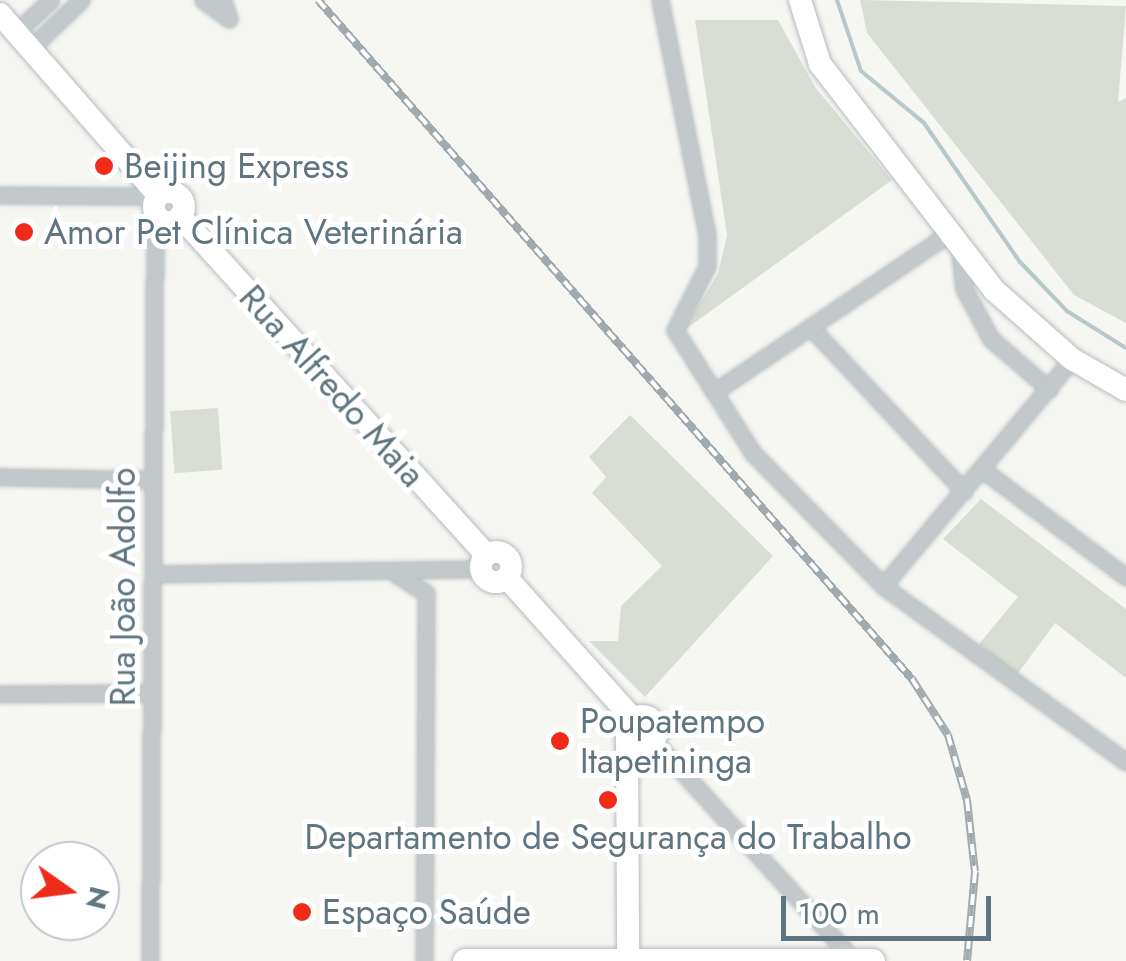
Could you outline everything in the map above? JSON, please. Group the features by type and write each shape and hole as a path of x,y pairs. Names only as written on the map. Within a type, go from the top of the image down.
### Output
{"main road":[{"path":"800,0 820,64 954,240 1072,360 1126,390"},
{"path":"15,32 157,202"},
{"name":"Rua Alfredo Maia","path":"157,202 169,222 180,216 483,562 506,556 506,578 630,726"},
{"path":"628,959 630,726 653,720 654,741"},
{"path":"465,961 860,960"}],"street":[{"path":"15,32 51,0"},
{"path":"15,32 82,0"},
{"path":"203,0 230,19 224,0"},
{"path":"660,0 707,236 706,266 674,330 752,452 883,586 1126,762"},
{"path":"0,195 157,202"},
{"name":"Rua João Adolfo","path":"150,961 157,202"},
{"path":"714,392 815,332 954,240 964,289 991,340 1049,389"},
{"path":"815,332 964,491"},
{"path":"883,586 1072,360"},
{"path":"983,470 1126,577"},
{"path":"0,477 154,480"},
{"path":"153,574 396,575 453,571 483,562"},
{"path":"427,605 453,571"},
{"path":"396,575 423,586 427,605 424,961"},
{"path":"0,694 152,693"},
{"path":"654,741 860,960"}],"shaded area":[{"path":"860,0 1126,6 1118,102 1126,98 1126,323 1074,295 867,33"},
{"path":"695,20 778,20 815,87 892,180 683,331 718,274 727,235"},
{"path":"218,408 222,470 174,473 170,411"},
{"path":"630,415 773,556 645,697 589,641 618,641 621,606 662,566 592,493 606,477 589,457"},
{"path":"981,499 1126,609 1126,678 1055,623 1016,676 979,644 1018,597 943,539"}],"waterway":[{"path":"837,0 861,71 924,123 1020,262 1067,311 1126,348"}],"railway":[{"path":"318,0 912,679 948,735 967,800 975,872 967,961"}],"place":[{"name":"Beijing Express","path":"104,166"},
{"name":"Amor Pet Clínica Veterinária","path":"24,232"},
{"name":"Poupatempo Itapetininga","path":"560,741"},
{"name":"Departamento de Segurança do Trabalho","path":"608,800"},
{"name":"Espaço Saúde","path":"302,912"}]}
